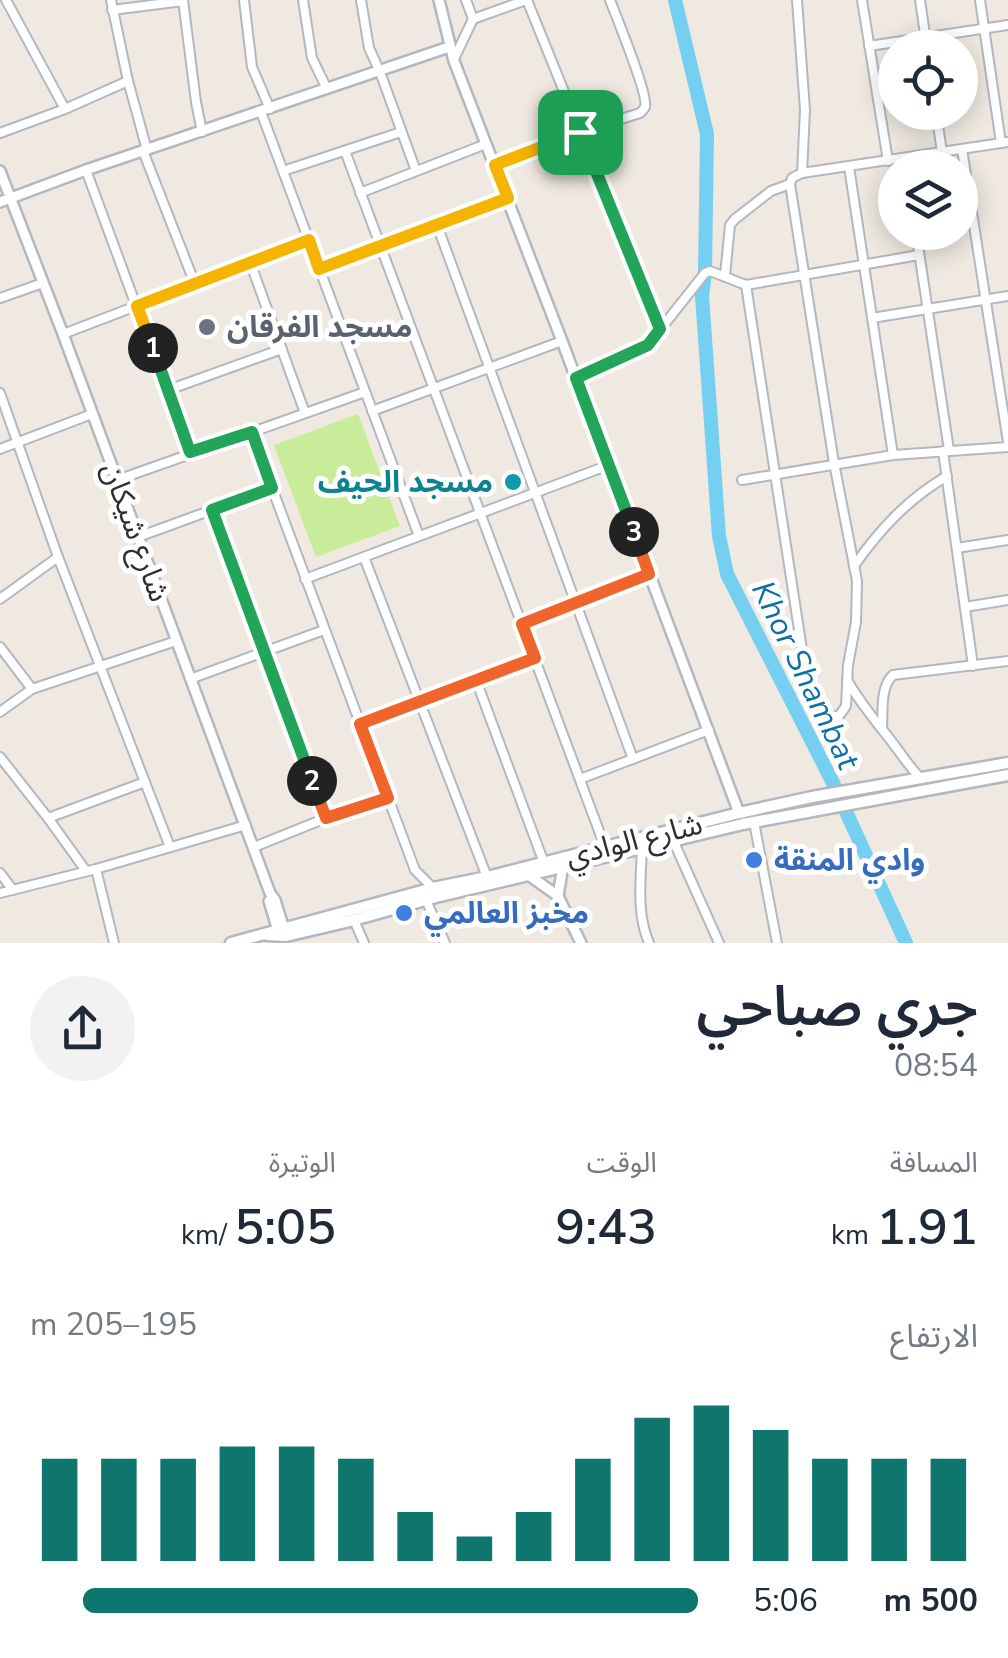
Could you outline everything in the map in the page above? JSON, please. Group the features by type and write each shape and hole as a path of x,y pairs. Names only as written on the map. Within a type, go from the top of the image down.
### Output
{"main road":[{"name":"شارع الوادي","path":"858,795 921,778 1008,763"},
{"name":"شارع الوادي","path":"282,932 354,920 488,877 739,813 1008,775"},
{"name":"شارع الوادي","path":"232,943 530,876 754,822 813,803"}],"street":[{"path":"6,0 64,109"},
{"path":"195,284 145,150 112,5 183,0 202,132"},
{"path":"244,0 252,67 283,171 419,536"},
{"path":"304,0 312,58 327,89"},
{"path":"362,0 368,48 416,171"},
{"path":"439,0 449,47 739,813"},
{"path":"454,60 473,19 466,0"},
{"path":"473,19 526,0 660,329"},
{"path":"495,165 640,112 646,102 610,0"},
{"path":"797,0 805,110 802,174"},
{"path":"862,0 886,150"},
{"path":"920,0 924,30"},
{"path":"955,150 1005,142 980,0"},
{"path":"976,30 1008,25"},
{"path":"869,46 878,46"},
{"path":"6,200 449,47"},
{"path":"0,133 128,81"},
{"path":"283,171 401,132"},
{"path":"360,193 486,144"},
{"path":"742,480 893,455 1008,444 962,149"},
{"path":"345,151 605,847"},
{"path":"746,284 806,682 818,713 839,716 846,706 858,600 790,184 795,175 878,163"},
{"path":"849,167 893,455"},
{"path":"86,170 190,452"},
{"name":"شارع شيكان","path":"0,171 6,200 63,334 282,932"},
{"path":"725,275 730,225 772,191 790,184"},
{"path":"319,269 508,198"},
{"path":"437,225 633,759"},
{"path":"63,334 309,240"},
{"path":"918,250 973,666"},
{"path":"576,378 648,345 710,271 746,284 919,255"},
{"path":"250,262 305,413"},
{"path":"0,298 43,283"},
{"path":"872,318 1008,296"},
{"path":"372,411 562,341"},
{"path":"168,390 282,349"},
{"path":"116,480 364,392"},
{"path":"0,393 58,557 170,847"},
{"path":"0,449 92,414"},
{"path":"252,432 415,870 432,895 445,943"},
{"path":"305,579 609,465"},
{"path":"854,566 897,513 946,476"},
{"path":"138,537 272,488"},
{"path":"212,510 326,818"},
{"path":"956,548 1008,540"},
{"path":"0,599 58,557"},
{"path":"364,557 488,877"},
{"path":"522,624 649,574"},
{"path":"965,607 1008,600"},
{"path":"190,680 324,630"},
{"path":"0,712 32,689 176,641"},
{"path":"0,647 32,689"},
{"path":"360,724 535,658"},
{"path":"882,728 885,686 893,675 1008,661"},
{"path":"476,680 544,862"},
{"path":"847,680 860,704 921,778"},
{"path":"580,779 708,730"},
{"path":"0,757 91,870 114,943"},
{"path":"48,818 145,782"},
{"path":"254,847 388,798"},
{"path":"754,822 778,943"},
{"path":"0,893 246,825"},
{"path":"673,840 719,943"},
{"path":"642,847 640,911 650,943"},
{"path":"558,896 564,866"},
{"path":"0,872 12,890"},
{"path":"530,876 558,896 582,943"},
{"path":"354,920 364,943"}],"green space":[{"path":"358,414 400,526 316,557 274,445"}],"waterway":[{"name":"Khor Shambat","path":"675,0 707,134 702,296 719,536 727,574 832,781 906,943"}],"place":[{"name":"مسجد الفرقان","path":"207,327"},
{"name":"مسجد الحيف","path":"513,482"},
{"name":"وادي المنقة","path":"754,860"},
{"name":"مخبز العالمي","path":"404,913"}],"route":[{"path":"580,132 660,329 648,345 576,378 649,574 522,624 535,658 360,724 388,798 326,818 212,510 272,488 252,432 190,452 137,306 309,240 319,269 508,198 495,165 580,132"}]}
